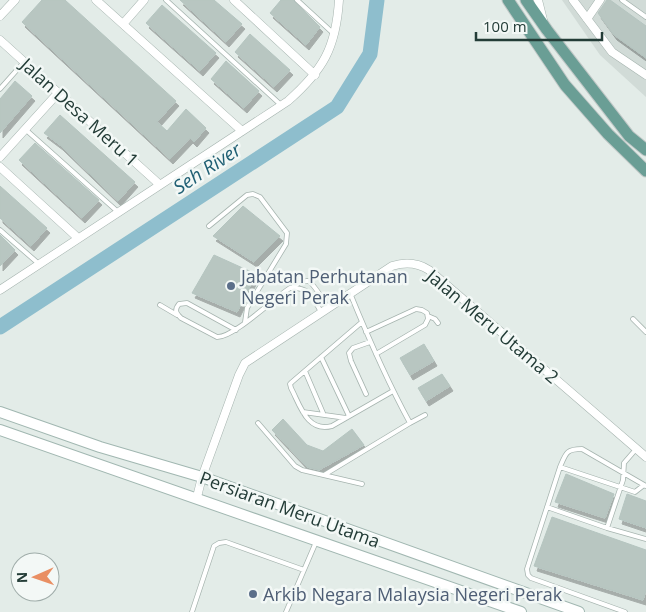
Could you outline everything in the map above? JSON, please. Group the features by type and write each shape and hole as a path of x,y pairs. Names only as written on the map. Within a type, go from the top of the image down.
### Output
{"main road":[{"path":"508,0 566,86 608,134 646,171"},
{"path":"526,0 629,136 646,150"},
{"path":"629,136 646,142"},
{"name":"Persiaran Meru Utama","path":"0,412 100,447 202,477 579,612"},
{"name":"Persiaran Meru Utama","path":"0,430 197,497 521,612"},
{"path":"91,462 100,447"}],"street":[{"path":"0,16 15,0"},
{"path":"96,0 242,131"},
{"path":"123,24 144,0"},
{"path":"234,0 315,74"},
{"path":"0,290 281,105 302,88 315,74 327,53 338,20 339,0"},
{"path":"538,0 547,30"},
{"path":"572,0 612,52 646,76"},
{"path":"587,19 600,0"},
{"name":"Jalan Desa Meru 1","path":"0,40 159,184"},
{"path":"0,157 58,93"},
{"path":"0,167 78,238"},
{"name":"Jalan Meru Utama 2","path":"197,497 202,477 245,363 392,266 406,264 424,267 646,457"}],"lane":[{"path":"166,0 281,105"},
{"path":"297,0 334,34"},
{"path":"622,0 646,17"},
{"path":"0,88 24,62"},
{"path":"25,129 118,212"},
{"path":"209,226 247,195 253,194 260,197 287,234 286,244 247,308 245,322"},
{"path":"0,230 39,264"},
{"path":"160,305 217,337 223,337 236,330 290,288 302,281 312,284 324,310"},
{"path":"290,288 306,289 324,310"},
{"path":"350,293 370,342 410,423"},
{"path":"177,314 176,311 179,304 187,303 236,330"},
{"path":"366,332 416,309 422,310 438,323"},
{"path":"376,354 425,325 428,316"},
{"path":"633,319 646,332"},
{"path":"362,322 290,384 303,412 311,424 321,428 332,426 393,391"},
{"path":"366,394 349,353 353,348 370,342"},
{"path":"321,357 347,417"},
{"path":"305,371 323,413"},
{"path":"303,412 347,417"},
{"path":"324,475 425,415"},
{"path":"258,422 295,466 302,470 362,484"},
{"path":"606,528 621,488 624,463 637,448"},
{"path":"560,467 636,492 645,485 582,449 572,449 566,453 560,467 527,569 528,574 532,578 625,612"},
{"path":"547,507 606,528 646,539"},
{"path":"286,612 317,540"},
{"path":"192,612 214,546 219,542 226,542 304,570"}],"shaded area":[{"path":"562,0 646,0 646,97 600,55"}],"building":[{"path":"42,0 65,0 176,101 157,122 167,131 186,109 206,128 194,142 190,138 170,159 22,22"},
{"path":"180,0 214,0 242,24 226,42"},
{"path":"281,0 293,0 320,27 306,45 270,13"},
{"path":"607,0 610,0 646,26 646,58 614,35 598,13"},
{"path":"162,5 216,53 200,71 146,23"},
{"path":"250,34 290,70 274,87 235,52"},
{"path":"226,61 259,91 244,108 211,79"},
{"path":"15,81 32,96 0,133 0,99"},
{"path":"60,115 135,182 118,201 60,145 44,133"},
{"path":"35,143 99,200 82,218 19,160"},
{"path":"0,186 47,228 31,246 0,218"},
{"path":"243,206 280,236 254,262 213,236"},
{"path":"0,235 15,250 0,266"},
{"path":"214,255 256,274 237,312 192,293"},
{"path":"424,344 434,361 410,375 400,358"},
{"path":"442,374 450,386 426,401 418,388"},
{"path":"283,419 307,445 323,451 352,429 364,445 319,470 307,467 272,430"},
{"path":"566,474 614,494 605,518 555,502"},
{"path":"627,494 646,501 646,528 619,519"},
{"path":"552,517 646,550 646,590 643,600 534,566"}],"waterway":[{"name":"Seh River","path":"0,327 337,107 370,54 377,0"}],"place":[{"name":"Jabatan Perhutanan Negeri Perak","path":"231,286"},
{"name":"Arkib Negara Malaysia Negeri Perak","path":"253,594"}]}
